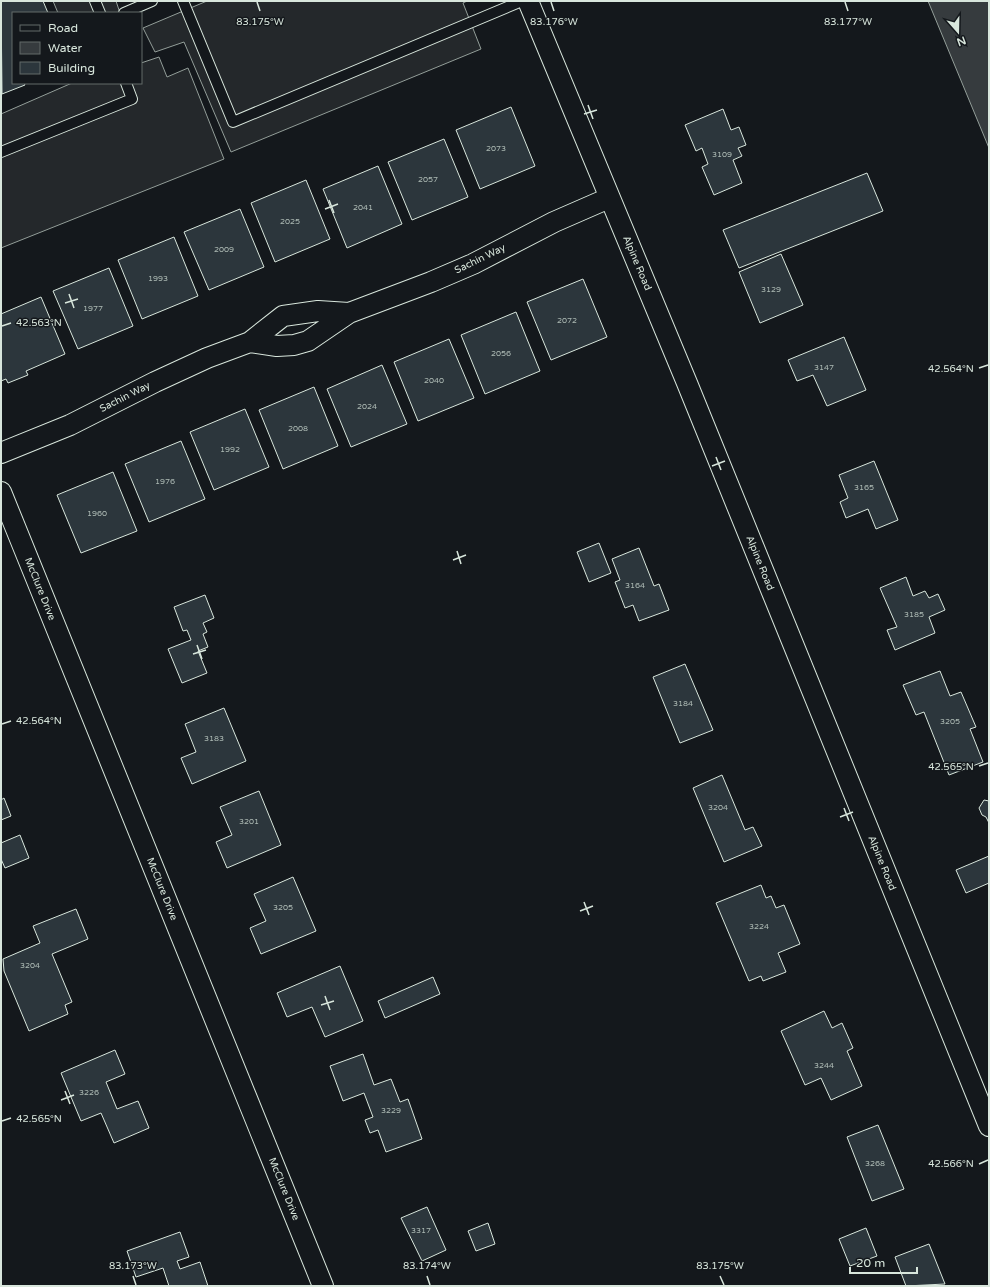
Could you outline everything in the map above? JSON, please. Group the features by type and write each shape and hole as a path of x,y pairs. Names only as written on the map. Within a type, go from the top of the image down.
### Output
{"street":[{"name":"Alpine Road","path":"528,1 687,383 989,1126"},
{"name":"Sachin Way","path":"250,342 277,346 294,345 308,341 349,314 474,264 554,222 609,198"},
{"name":"Sachin Way","path":"1,453 70,425 155,382 207,358 250,342 283,316 318,311 349,314"},
{"name":"McClure Drive","path":"1,492 323,1286"}],"lane":[{"path":"95,1 100,12"},
{"path":"126,12 152,1"},
{"path":"183,1 233,122 522,1"},
{"path":"1,152 132,99 126,84"}],"shaded area":[{"path":"53,1 116,1 120,12 58,12"},
{"path":"207,1 467,1 463,3 481,49 231,152 184,42 155,52 143,28"},
{"path":"159,57 167,77 188,68 224,159 1,248 1,114 70,84 142,84 142,63"}],"water":[{"path":"928,1 989,1 989,148"}],"building":[{"path":"1,1 43,1 48,12 12,12 12,84 25,85 2,94"},
{"path":"511,107 535,166 480,189 456,130"},
{"path":"723,109 731,130 739,127 746,145 738,148 742,156 733,160 742,183 714,195 702,167 708,164 702,148 696,151 685,125"},
{"path":"444,139 468,197 412,220 388,162"},
{"path":"378,166 402,224 347,248 323,189"},
{"path":"867,173 883,211 739,268 723,230"},
{"path":"306,180 330,239 275,262 251,203"},
{"path":"240,209 264,267 209,290 184,232"},
{"path":"174,237 198,296 142,319 118,260"},
{"path":"781,254 803,305 760,323 739,272"},
{"path":"109,268 133,326 78,349 53,291"},
{"path":"583,279 607,337 551,360 527,302"},
{"path":"41,297 65,354 26,371 28,375 8,383 6,379 1,381 1,314"},
{"path":"516,312 540,371 485,394 461,335"},
{"path":"844,337 866,390 827,406 813,375 797,381 788,360"},
{"path":"449,339 474,398 418,421 394,362"},
{"path":"382,365 407,424 351,447 327,389"},
{"path":"314,387 338,446 283,469 259,410"},
{"path":"245,409 269,467 214,490 190,432"},
{"path":"181,441 205,499 149,522 125,464"},
{"path":"874,461 898,520 876,529 868,509 846,518 840,502 848,498 839,475"},
{"path":"113,472 137,531 81,553 57,495"},
{"path":"599,543 611,573 589,582 577,552"},
{"path":"639,548 654,586 659,584 669,610 639,621 633,605 625,608 615,582 620,580 612,559"},
{"path":"906,577 913,596 925,591 929,598 938,594 945,610 929,617 935,633 895,650 887,630 897,627 880,588"},
{"path":"205,595 214,618 203,623 207,632 203,634 208,647 198,651 207,673 182,683 168,649 191,640 187,630 183,631 174,607"},
{"path":"685,664 713,730 680,743 653,677"},
{"path":"940,671 950,696 961,692 976,727 970,729 983,762 949,775 924,712 916,715 903,685"},
{"path":"224,708 246,761 192,784 181,758 196,752 185,724"},
{"path":"722,775 745,830 753,827 762,846 724,862 693,788"},
{"path":"259,791 281,845 227,868 216,842 232,835 220,807"},
{"path":"4,798 11,816 1,820 1,800"},
{"path":"984,800 989,801 989,823 986,817 982,815 979,808"},
{"path":"20,835 29,858 5,868 1,859 1,843"},
{"path":"989,856 989,883 966,893 956,870"},
{"path":"293,877 316,931 261,954 250,928 266,921 254,894"},
{"path":"761,885 766,898 771,896 776,908 784,905 800,944 778,953 786,972 763,981 761,976 749,981 716,903"},
{"path":"76,909 88,939 52,954 72,1002 65,1005 68,1014 29,1031 4,971 3,959 40,943 33,926"},
{"path":"340,966 363,1021 325,1037 312,1007 287,1017 277,993"},
{"path":"433,977 440,994 385,1018 378,1001"},
{"path":"824,1011 832,1028 842,1023 853,1048 847,1051 862,1086 831,1100 821,1078 805,1085 781,1031"},
{"path":"115,1050 125,1074 106,1082 117,1109 138,1101 149,1128 114,1143 101,1113 81,1121 61,1073"},
{"path":"363,1054 374,1085 391,1079 400,1102 408,1099 422,1139 386,1152 378,1130 370,1133 365,1120 373,1117 364,1093 343,1101 330,1066"},
{"path":"878,1125 904,1189 872,1201 847,1137"},
{"path":"427,1207 446,1250 422,1261 401,1218"},
{"path":"488,1223 495,1244 476,1251 468,1231"},
{"path":"866,1228 877,1256 850,1266 839,1239"},
{"path":"180,1232 189,1257 177,1261 180,1269 200,1262 208,1286 169,1286 163,1268 136,1277 127,1251"},
{"path":"929,1244 945,1284 906,1286 895,1257"}]}
